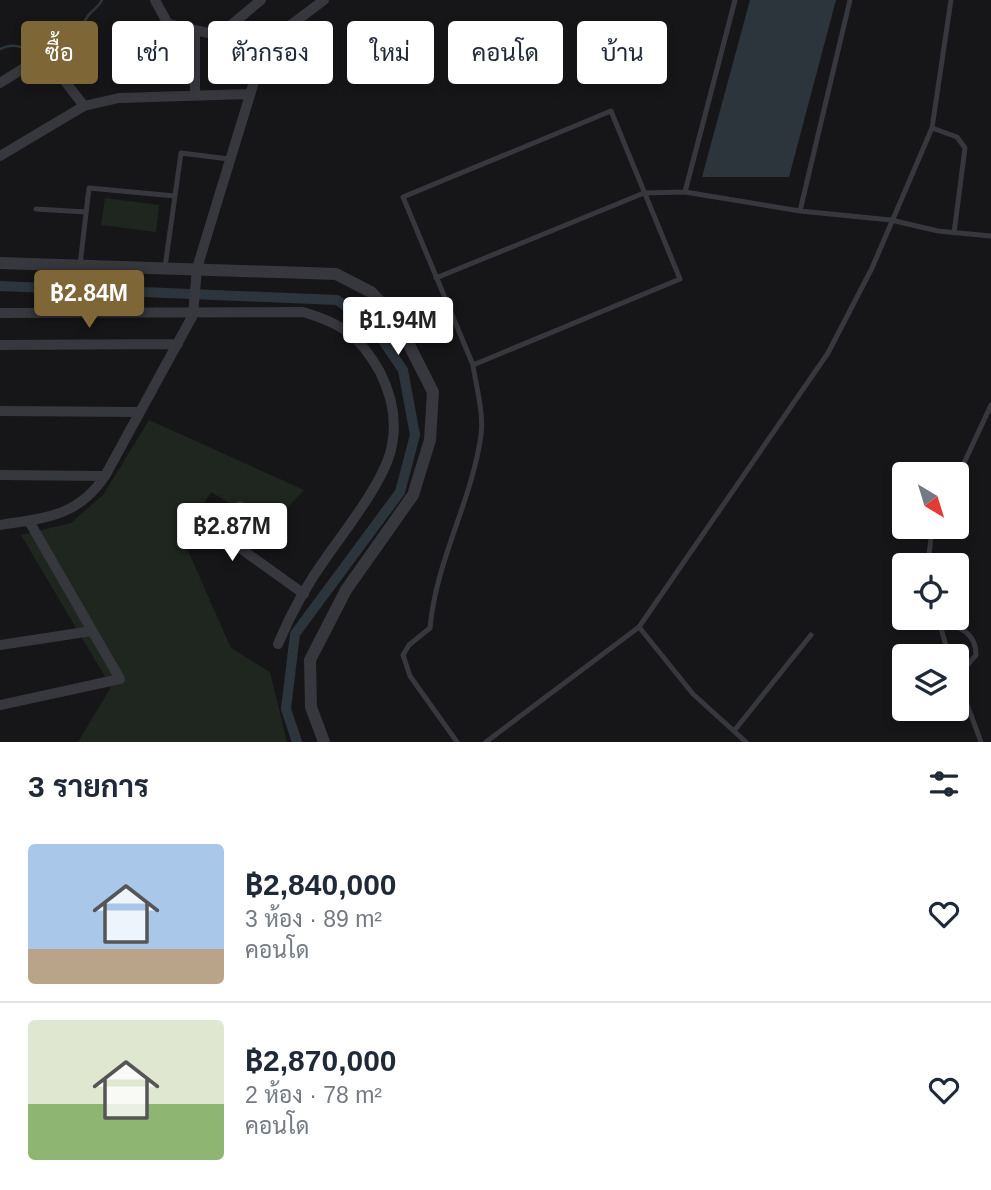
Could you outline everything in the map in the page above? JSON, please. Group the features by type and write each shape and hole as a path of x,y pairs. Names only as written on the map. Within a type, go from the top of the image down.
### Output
{"street":[{"path":"155,0 168,24 208,33"},
{"path":"236,21 261,0"},
{"path":"298,21 324,0"},
{"path":"195,30 195,95"},
{"path":"0,83 45,55 84,106"},
{"path":"0,525 67,513 95,491 104,477 193,314 197,268 253,84"},
{"path":"0,156 84,106 118,98 249,94"},
{"path":"0,263 336,274 371,292 396,319 433,392 430,440 413,495 346,590 310,660 311,707 324,742"},
{"path":"0,313 303,312 337,322 369,353 388,388 394,420 392,447 349,527 304,594 278,644"},
{"path":"0,345 178,344"},
{"path":"0,411 140,412"},
{"path":"0,475 104,477"},
{"path":"240,506 226,538 304,594"},
{"path":"0,705 120,679 29,521"},
{"path":"0,645 92,631"}],"lane":[{"path":"685,192 736,0"},
{"path":"800,211 850,0"},
{"path":"486,742 639,627 828,354 872,268 932,128 951,0"},
{"path":"457,742 410,676 403,655 409,645 430,628 437,581 476,464 482,431 473,365 403,197 611,111 680,279 473,365"},
{"path":"932,128 957,137 965,148 954,233"},
{"path":"165,267 181,153 229,159"},
{"path":"80,265 89,188 175,196"},
{"path":"436,278 645,193 685,192 800,211 891,220 954,233 991,236"},
{"path":"36,209 86,212"},
{"path":"964,462 991,405"},
{"path":"639,627 692,694 746,742"},
{"path":"962,630 974,641 976,655 957,677 981,742"},
{"path":"734,731 811,635"}],"shaded area":[{"path":"750,0 836,0 789,177 702,177"},
{"path":"105,198 159,205 156,232 101,225"},
{"path":"149,420 304,490 269,527 211,492 182,537 231,648 270,672 287,742 78,742 111,687 21,535 71,523 103,495"}],"waterway":[{"path":"0,49 11,46 46,48 61,44 73,36 102,0"},
{"path":"0,286 337,300 373,326 403,370 415,435 400,492 295,634 286,709 297,742"}]}
